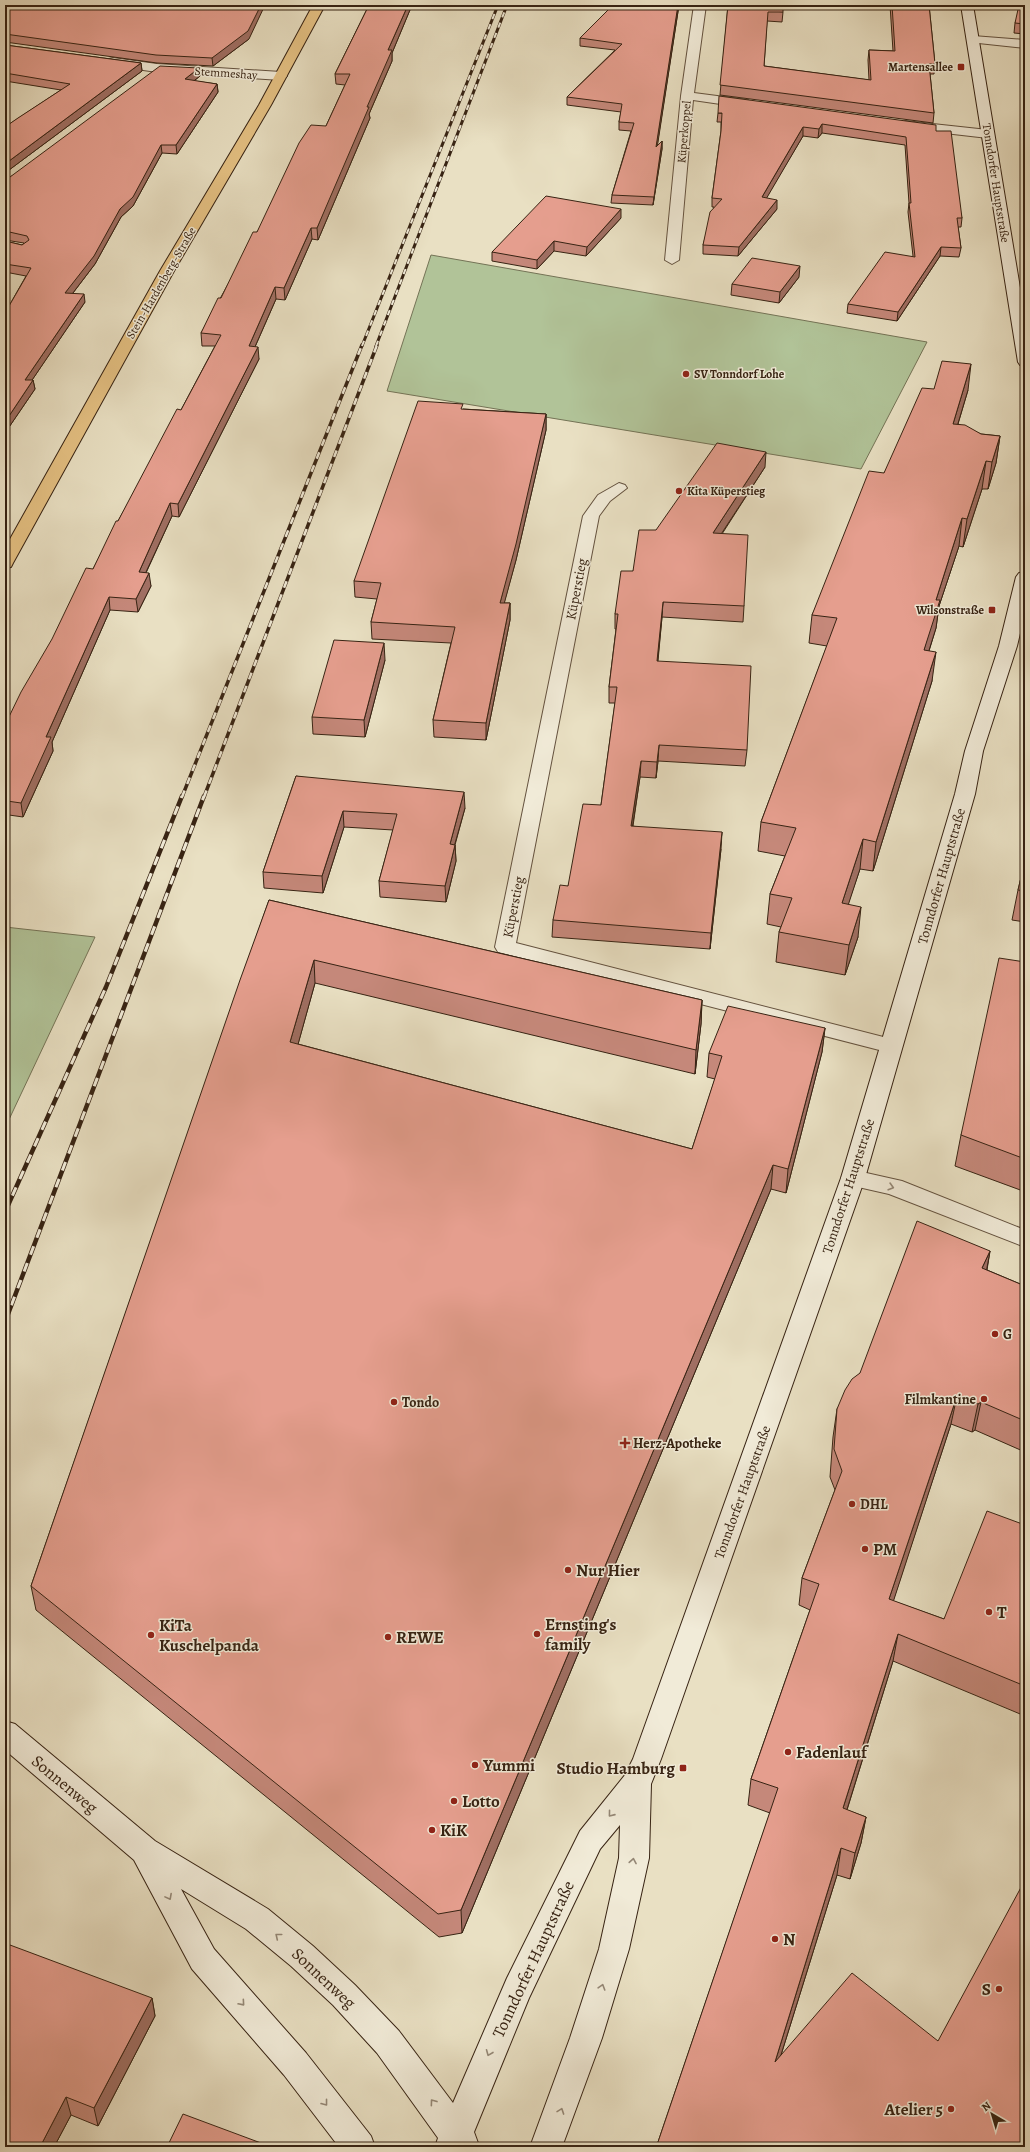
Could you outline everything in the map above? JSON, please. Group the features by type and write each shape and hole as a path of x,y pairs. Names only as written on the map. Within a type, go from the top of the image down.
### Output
{"main road":[{"name":"Stein-Hardenberg-Straße","path":"5,563 167,271 281,76 318,5"},
{"name":"Küperkoppel","path":"672,260 687,96 700,5"},
{"name":"Tonndorfer Hauptstraße","path":"967,5 988,134 1021,310 1025,362"},
{"path":"973,40 1025,44"},
{"name":"Stemmeshay","path":"104,61 157,68 281,76"},
{"path":"144,78 157,68"},
{"path":"687,96 757,105"},
{"path":"889,123 967,133 988,134"},
{"name":"Küperstieg","path":"619,488 604,498 591,516 505,947 891,1046"},
{"name":"Tonndorfer Hauptstraße","path":"458,2143 518,1988 590,1840 636,1784 647,1759 853,1178 965,794 974,750 1008,646 1025,577"},
{"path":"853,1178 894,1187 1025,1239"},
{"name":"Sonnenweg","path":"5,1734 144,1850 256,1919 302,1956 344,1995 388,2042 458,2143"},
{"name":"Tonndorfer Hauptstraße","path":"546,2147 586,2038 614,1949 634,1858 636,1784"},
{"name":"Sonnenweg","path":"144,1850 203,1959 295,2064 359,2147"}],"green space":[{"name":"SV Tonndorf Lohe","path":"431,255 927,342 861,469 387,391"},
{"path":"5,927 95,937 5,1128"}],"building":[{"path":"5,5 261,5 248,31 212,58 156,55 5,34"},
{"path":"369,5 408,5 388,50 392,50 367,107 369,107 317,228 311,228 284,288 275,287 249,346 258,347 178,504 170,503 139,572 149,573 136,599 109,597 46,737 51,737 21,803 7,801 5,806 5,725 21,692 52,639 86,568 93,569 116,521 118,521 177,409 181,410 221,335 201,333 218,298 221,298 253,232 257,232 299,143 311,125 326,126 350,74 335,74"},
{"path":"613,5 678,5 656,147 662,141 654,197 612,195 634,123 619,122 622,104 567,97 622,44 580,38"},
{"path":"728,5 783,5 783,12 768,12 764,66 871,80 869,50 895,51 892,5 929,5 935,64 929,64 934,113 720,85"},
{"path":"1019,5 1025,5 1025,24 1015,23"},
{"path":"5,45 141,63 5,164 5,127 70,84 5,73"},
{"path":"160,66 199,68 185,79 217,84 176,145 161,145 133,197 120,209 94,256 65,293 84,294 25,380 33,380 5,422 5,313 31,268 5,264 5,241 22,245 29,240 27,236 5,231 5,178 10,177"},
{"path":"719,96 936,125 936,131 951,131 962,218 957,218 961,248 941,247 898,312 848,304 885,252 915,257 909,203 911,203 906,137 822,124 819,129 803,127 762,197 777,200 739,247 703,245 710,212 722,199 712,198 721,131 722,113 718,113"},
{"path":"546,196 621,209 587,247 554,241 537,260 492,252"},
{"path":"752,258 800,266 780,292 732,284"},
{"path":"942,361 971,364 953,424 965,425 981,434 1000,436 992,462 986,461 967,519 962,518 936,600 940,600 924,650 936,652 876,842 863,839 842,903 861,907 849,945 779,932 792,898 770,894 796,828 761,822 837,618 812,615 869,471 884,473 922,388 934,389"},
{"path":"418,401 463,404 461,409 546,414 516,544 500,603 510,603 486,723 433,720 455,627 371,622 381,583 354,581"},
{"path":"717,443 766,452 713,533 748,535 744,606 663,602 657,661 751,666 747,750 659,745 657,762 641,761 631,826 722,832 711,933 553,920 560,885 568,886 583,804 601,805 617,687 609,687 618,614 615,614 621,571 633,571 639,530 656,530"},
{"path":"334,640 384,643 364,720 312,717"},
{"path":"296,776 464,792 450,844 455,845 445,886 379,881 397,814 343,811 322,876 263,872"},
{"path":"1025,861 1025,891 1018,890"},
{"name":"Tondo","path":"269,900 702,1000 696,1050 314,960 290,1042 692,1149 722,1056 709,1053 728,1006 825,1028 788,1169 773,1165 461,1910 438,1914 31,1586"},
{"path":"999,958 1025,962 1025,1159 961,1135"},
{"path":"917,1221 990,1251 982,1268 1025,1286 1025,1421 981,1402 978,1404 957,1396 889,1599 944,1619 987,1511 1025,1525 1025,1686 898,1634 843,1808 866,1817 855,1853 841,1848 775,2062 852,1973 938,2041 1025,1880 1025,2147 659,2147 658,2142 778,1788 751,1779 819,1584 802,1578 842,1471 834,1449 837,1409 845,1390 852,1379 860,1373"},
{"path":"10,1945 152,1998 94,2108 66,2097 40,2147 5,2147 5,1953"},
{"path":"183,2114 269,2146 167,2147"}],"railway":[{"path":"362,346 498,5"},
{"path":"376,346 507,5"},
{"path":"182,797 362,345"},
{"path":"204,797 377,345"},
{"path":"5,1212 106,987 182,796"},
{"path":"5,1322 204,796"}],"place":[{"name":"Martensallee","path":"961,67"},
{"name":"SV Tonndorf Lohe","path":"686,374"},
{"name":"Kita Küperstieg","path":"679,491"},
{"name":"Wilsonstraße","path":"992,610"},
{"name":"G","path":"995,1334"},
{"name":"Filmkantine","path":"984,1399"},
{"name":"Tondo","path":"394,1402"},
{"name":"Herz-Apotheke","path":"625,1443"},
{"name":"DHL","path":"852,1504"},
{"name":"PM","path":"865,1549"},
{"name":"Nur Hier","path":"568,1570"},
{"name":"T","path":"989,1612"},
{"name":"Ernsting's family","path":"537,1634"},
{"name":"KiTa Kuschelpanda","path":"151,1635"},
{"name":"REWE","path":"388,1637"},
{"name":"Fadenlauf","path":"788,1752"},
{"name":"Yummi","path":"475,1765"},
{"name":"Studio Hamburg","path":"683,1768"},
{"name":"Lotto","path":"454,1801"},
{"name":"KiK","path":"432,1830"},
{"name":"N","path":"775,1939"},
{"name":"S","path":"999,1989"},
{"name":"Atelier 5","path":"951,2109"}]}
